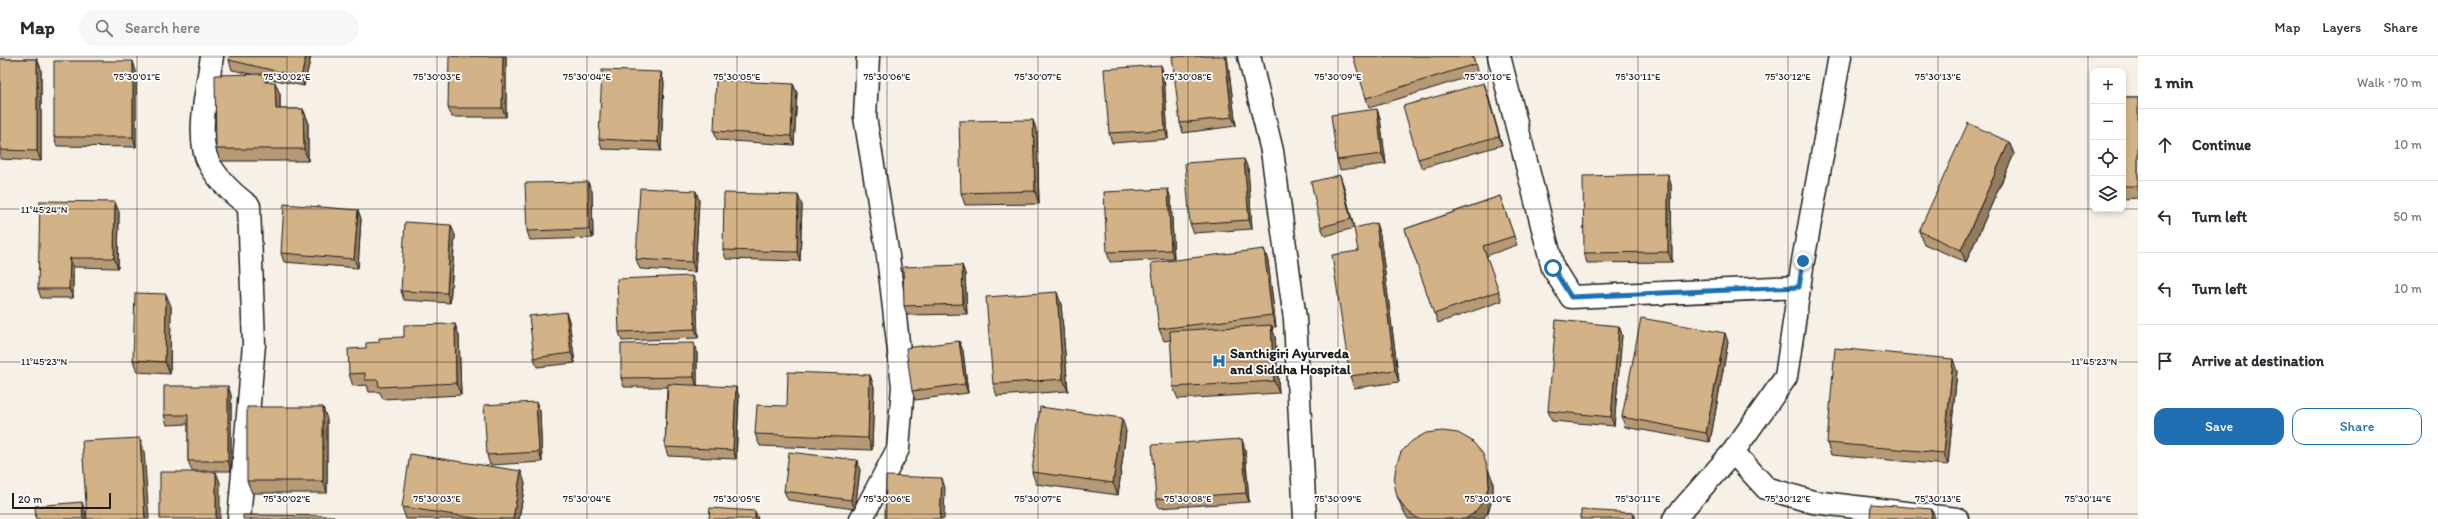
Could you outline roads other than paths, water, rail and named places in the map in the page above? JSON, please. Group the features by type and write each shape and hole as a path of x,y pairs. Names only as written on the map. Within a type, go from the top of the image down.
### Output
{"street":[{"path":"212,56 202,130 208,162 233,194 249,206 254,344 239,519"},
{"path":"861,519 898,449 903,386 888,256 865,117 868,56"},
{"path":"1249,56 1272,151 1295,319 1305,519"},
{"path":"1499,56 1553,268 1571,297 1799,287"},
{"path":"1674,519 1733,452 1786,377 1799,287 1840,56"},
{"path":"1733,452 1766,488 1813,502 1957,519"}],"place":[{"name":"Santhigiri Ayurveda and Siddha Hospital","path":"1219,361"}]}
